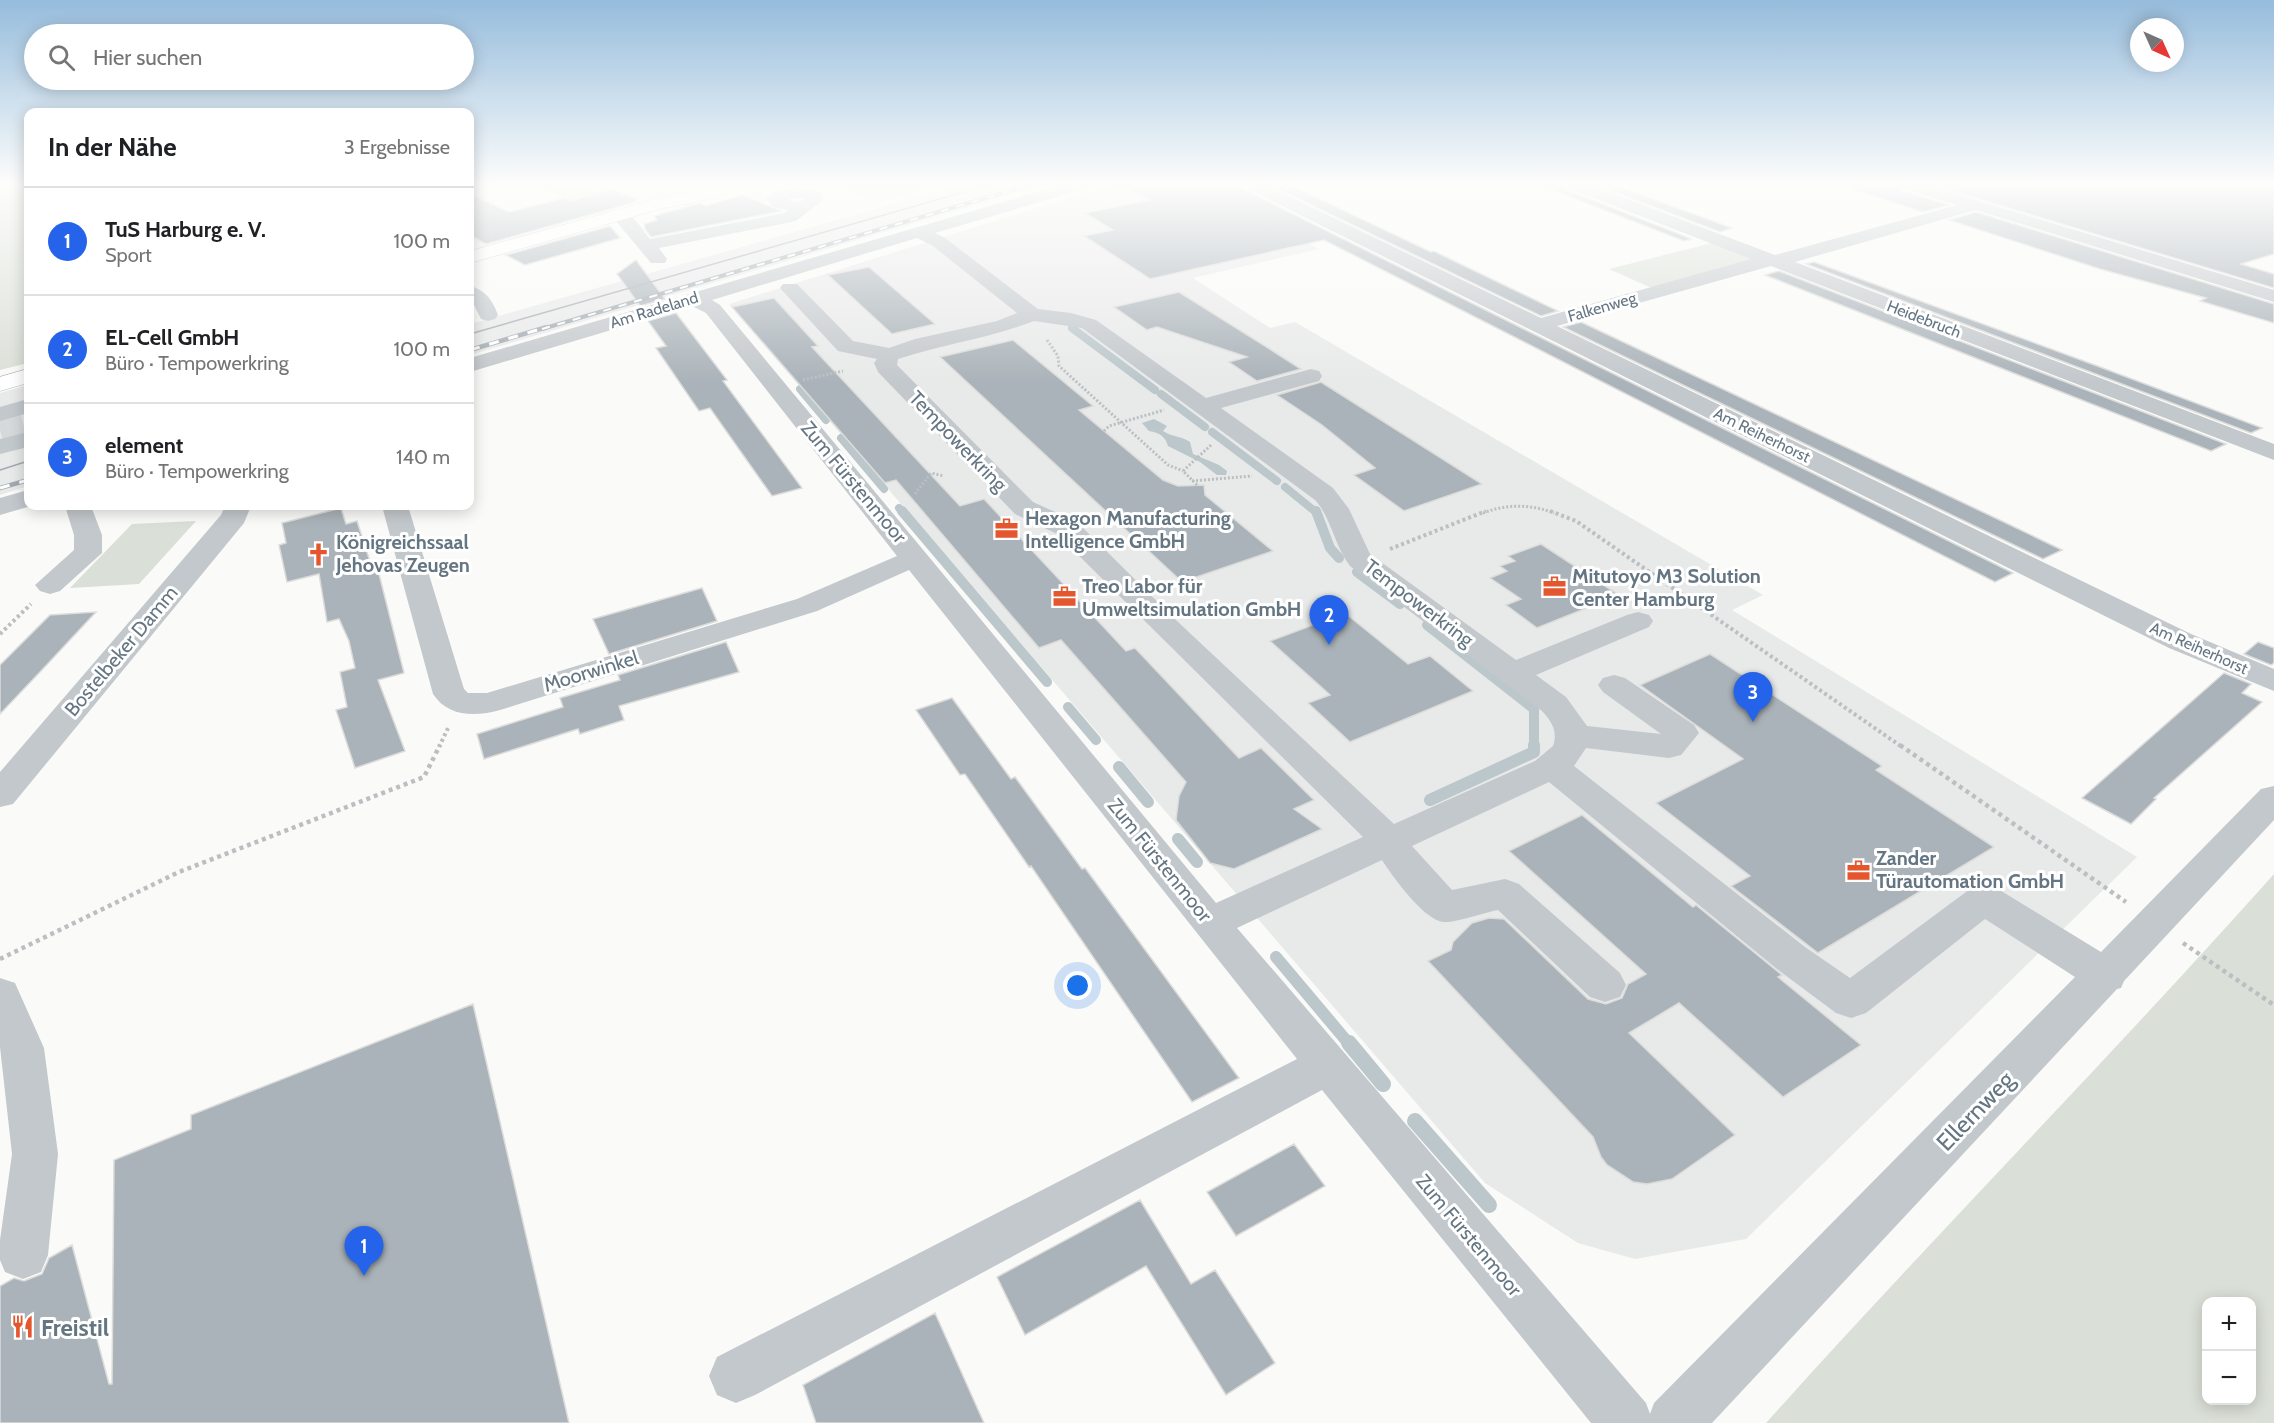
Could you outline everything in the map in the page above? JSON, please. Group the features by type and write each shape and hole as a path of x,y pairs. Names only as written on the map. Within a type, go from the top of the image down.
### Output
{"main road":[{"path":"474,256 494,250"},
{"path":"0,384 24,377"}],"street":[{"name":"Am Radeland","path":"474,364 856,250"},
{"path":"949,250 1037,325"},
{"name":"Am Reiherhorst","path":"1387,250 2180,641 2274,681"},
{"name":"Heidebruch","path":"1746,250 2274,453"},
{"name":"Falkenweg","path":"1539,325 1771,260 1789,258 1816,250"},
{"path":"2125,250 2274,296"},
{"path":"790,288 846,346 887,359"},
{"path":"474,295 483,302 488,315"},
{"name":"Zum Fürstenmoor","path":"694,298 713,309 1327,1065 1626,1423"},
{"name":"Tempowerkring","path":"1561,751 1570,724 1561,711 1360,560 1349,546 1331,500 1093,326 1071,319 1037,325 1003,326 923,344 887,359 890,372 1024,508 1067,528 1167,628 1357,808 1388,841 1407,868 1444,907 1505,894 1605,985"},
{"path":"1202,406 1311,376"},
{"path":"0,414 24,407"},
{"path":"0,447 24,440"},
{"path":"0,454 24,447"},
{"path":"0,507 24,499"},
{"path":"50,585 88,553 88,535 79,510"},
{"name":"Bostelbeker Damm","path":"0,795 234,517 237,510"},
{"path":"396,510 449,694 460,703"},
{"name":"Moorwinkel","path":"460,703 488,703 807,605 889,568 917,558"},
{"path":"1514,674 1638,621"},
{"path":"1210,922 1388,841 1561,751 1669,747 1682,733 1614,685"},
{"path":"1561,751 1791,958 1851,1001 1984,899 2106,976"},
{"name":"Ellernweg","path":"1674,1423 2106,976 2274,798"},
{"path":"0,995 22,1048 35,1154 23,1255"},
{"path":"736,1376 1327,1065"}],"path":[{"path":"1037,325 1053,347 1059,366 1119,423 1168,465 1183,471 1197,486"},
{"path":"775,387 887,359"},
{"path":"1104,431 1109,426 1165,410"},
{"path":"1183,471 1211,445"},
{"path":"915,495 931,474 944,476"},
{"path":"1192,481 1252,476"},
{"path":"1385,551 1497,507 1537,506 1576,521 2156,923 2190,949 2274,1005"},
{"path":"0,634 50,585"},
{"path":"0,959 179,872 424,777 460,703"}],"shaded area":[{"path":"0,250 24,250 24,364 0,370"},
{"path":"730,250 823,250 474,354 474,323"},
{"path":"900,250 1313,250 1193,278 1270,328 1295,322 1763,595 1732,610 2137,857 1746,1239 1635,1259 1578,1243 1485,1183 729,304"},
{"path":"1683,250 1732,250 1749,257 1751,263 1654,289 1609,269"},
{"path":"24,386 24,487 0,495 0,393"},
{"path":"1154,419 1167,426 1163,431 1190,442 1193,454 1219,465 1227,471 1226,475 1217,475 1200,462 1168,446 1162,436 1149,431 1142,423"},
{"path":"196,521 139,584 70,588 132,524"},
{"path":"2274,874 2274,1423 1766,1423 1892,1285"}],"building":[{"path":"522,250 576,250 525,265 506,255"},
{"path":"1106,250 1278,250 1150,279"},
{"path":"1344,250 1366,250 2013,573 1995,582"},
{"path":"1405,250 1434,251 1558,311 1541,316"},
{"path":"2043,250 2100,250 2274,304 2274,323 2200,301 2206,298 2100,269"},
{"path":"2149,250 2274,250 2274,254 2241,264 2274,274 2274,288"},
{"path":"636,260 665,299 640,306 617,274"},
{"path":"1814,262 2262,428 2251,433 1806,264"},
{"path":"869,267 935,324 892,334 828,275"},
{"path":"1779,271 2226,444 2211,451 1765,275"},
{"path":"1179,292 1301,369 1257,381 1229,362 1247,357 1157,327 1147,330 1114,307"},
{"path":"774,298 818,346 812,347 960,506 984,499 1126,651 1135,648 1239,758 1261,748 1314,800 1294,809 1322,829 1234,869 1210,863 1176,820 1179,796 1186,782 1061,640 1039,648 896,480 885,483 732,307"},
{"path":"676,313 727,380 723,381 802,488 772,496 710,408 699,411 656,348 666,346 648,321"},
{"path":"1581,322 2062,550 2043,559 1563,327"},
{"path":"1013,340 1093,406 1079,410 1163,480 1178,486 1204,485 1205,495 1273,551 1182,582 940,357"},
{"path":"1321,382 1482,484 1404,511 1354,475 1375,468 1322,425 1277,395"},
{"path":"333,510 342,510 346,524 357,521 373,571 378,570 404,673 378,680 405,751 355,768 336,710 347,707 340,672 355,668 349,641 339,619 327,622 319,574 287,582 279,545 286,543 282,523"},
{"name":"Mitutoyo M3 Solution Center Hamburg","path":"1541,544 1619,595 1537,628 1506,605 1521,599 1490,578 1507,571 1500,566 1515,561 1508,556"},
{"path":"702,588 717,621 609,654 593,619"},
{"path":"96,612 0,714 0,665 50,615"},
{"path":"1345,613 1408,664 1430,656 1473,691 1350,742 1308,703 1330,695 1270,641"},
{"path":"726,642 739,672 619,706 624,720 580,734 578,729 484,759 477,734 563,707 560,698 620,680 618,675"},
{"path":"2258,642 2274,648 2274,663 2271,665 2244,654"},
{"path":"1710,654 1882,766 1876,770 1994,847 1818,953 1731,886 1750,876 1656,803 1743,759 1640,685"},
{"path":"2224,673 2251,684 2242,693 2262,702 2154,798 2156,799 2131,824 2082,798"},
{"path":"952,698 1011,779 1015,777 1082,869 1085,868 1239,1078 1192,1102 1031,866 1029,867 965,774 960,775 916,710"},
{"path":"1582,815 1693,907 1696,905 1782,975 1778,977 1861,1045 1783,1097 1679,1003 1629,1033 1735,1135 1672,1179 1647,1184 1633,1182 1607,1165 1593,1137 1428,961 1451,950 1453,942 1472,923 1489,918 1504,919 1588,999 1606,1004 1622,998 1628,984 1646,974 1509,851"},
{"path":"473,1004 569,1423 0,1423 0,1286 14,1278 24,1281 42,1274 49,1258 72,1245 109,1384 112,1384 114,1160 191,1129 191,1115"},
{"path":"1294,1144 1325,1186 1236,1236 1207,1192"},
{"path":"1140,1200 1191,1284 1215,1270 1275,1363 1226,1395 1146,1266 1025,1335 997,1277"},
{"path":"935,1313 984,1423 816,1423 803,1385"}],"waterway":[{"path":"1072,328 1155,390"},
{"path":"812,383 800,389 826,420"},
{"path":"1161,394 1205,427"},
{"path":"1212,432 1277,481"},
{"path":"841,438 884,489"},
{"path":"1285,487 1317,513"},
{"path":"899,508 903,513"},
{"path":"902,511 1047,682"},
{"path":"1317,513 1330,548 1339,558"},
{"path":"1357,572 1400,604"},
{"path":"1427,625 1534,709 1534,752 1430,800"},
{"path":"1068,707 1096,740"},
{"path":"1119,767 1148,802"},
{"path":"1178,839 1197,862"},
{"path":"1276,957 1350,1045"},
{"path":"1349,1043 1383,1084"},
{"path":"1415,1121 1489,1205"}],"tunnel":[{"path":"0,430 24,423"}],"tram line":[{"path":"474,333 761,250"},
{"path":"0,470 24,462"}],"railway":[{"path":"542,329 808,250"},
{"path":"474,349 547,327"},
{"path":"0,488 24,481"}],"place":[{"name":"Hexagon Manufacturing Intelligence GmbH","path":"1007,529"},
{"name":"Königreichssaal Jehovas Zeugen","path":"318,554"},
{"name":"Mitutoyo M3 Solution Center Hamburg","path":"1554,587"},
{"name":"Treo Labor für Umweltsimulation GmbH","path":"1064,597"},
{"name":"EL-Cell GmbH","path":"1329,645"},
{"name":"element","path":"1753,722"},
{"name":"Zander Türautomation GmbH","path":"1858,870"},
{"name":"TuS Harburg e. V.","path":"364,1276"},
{"name":"Freistil","path":"23,1327"}]}
